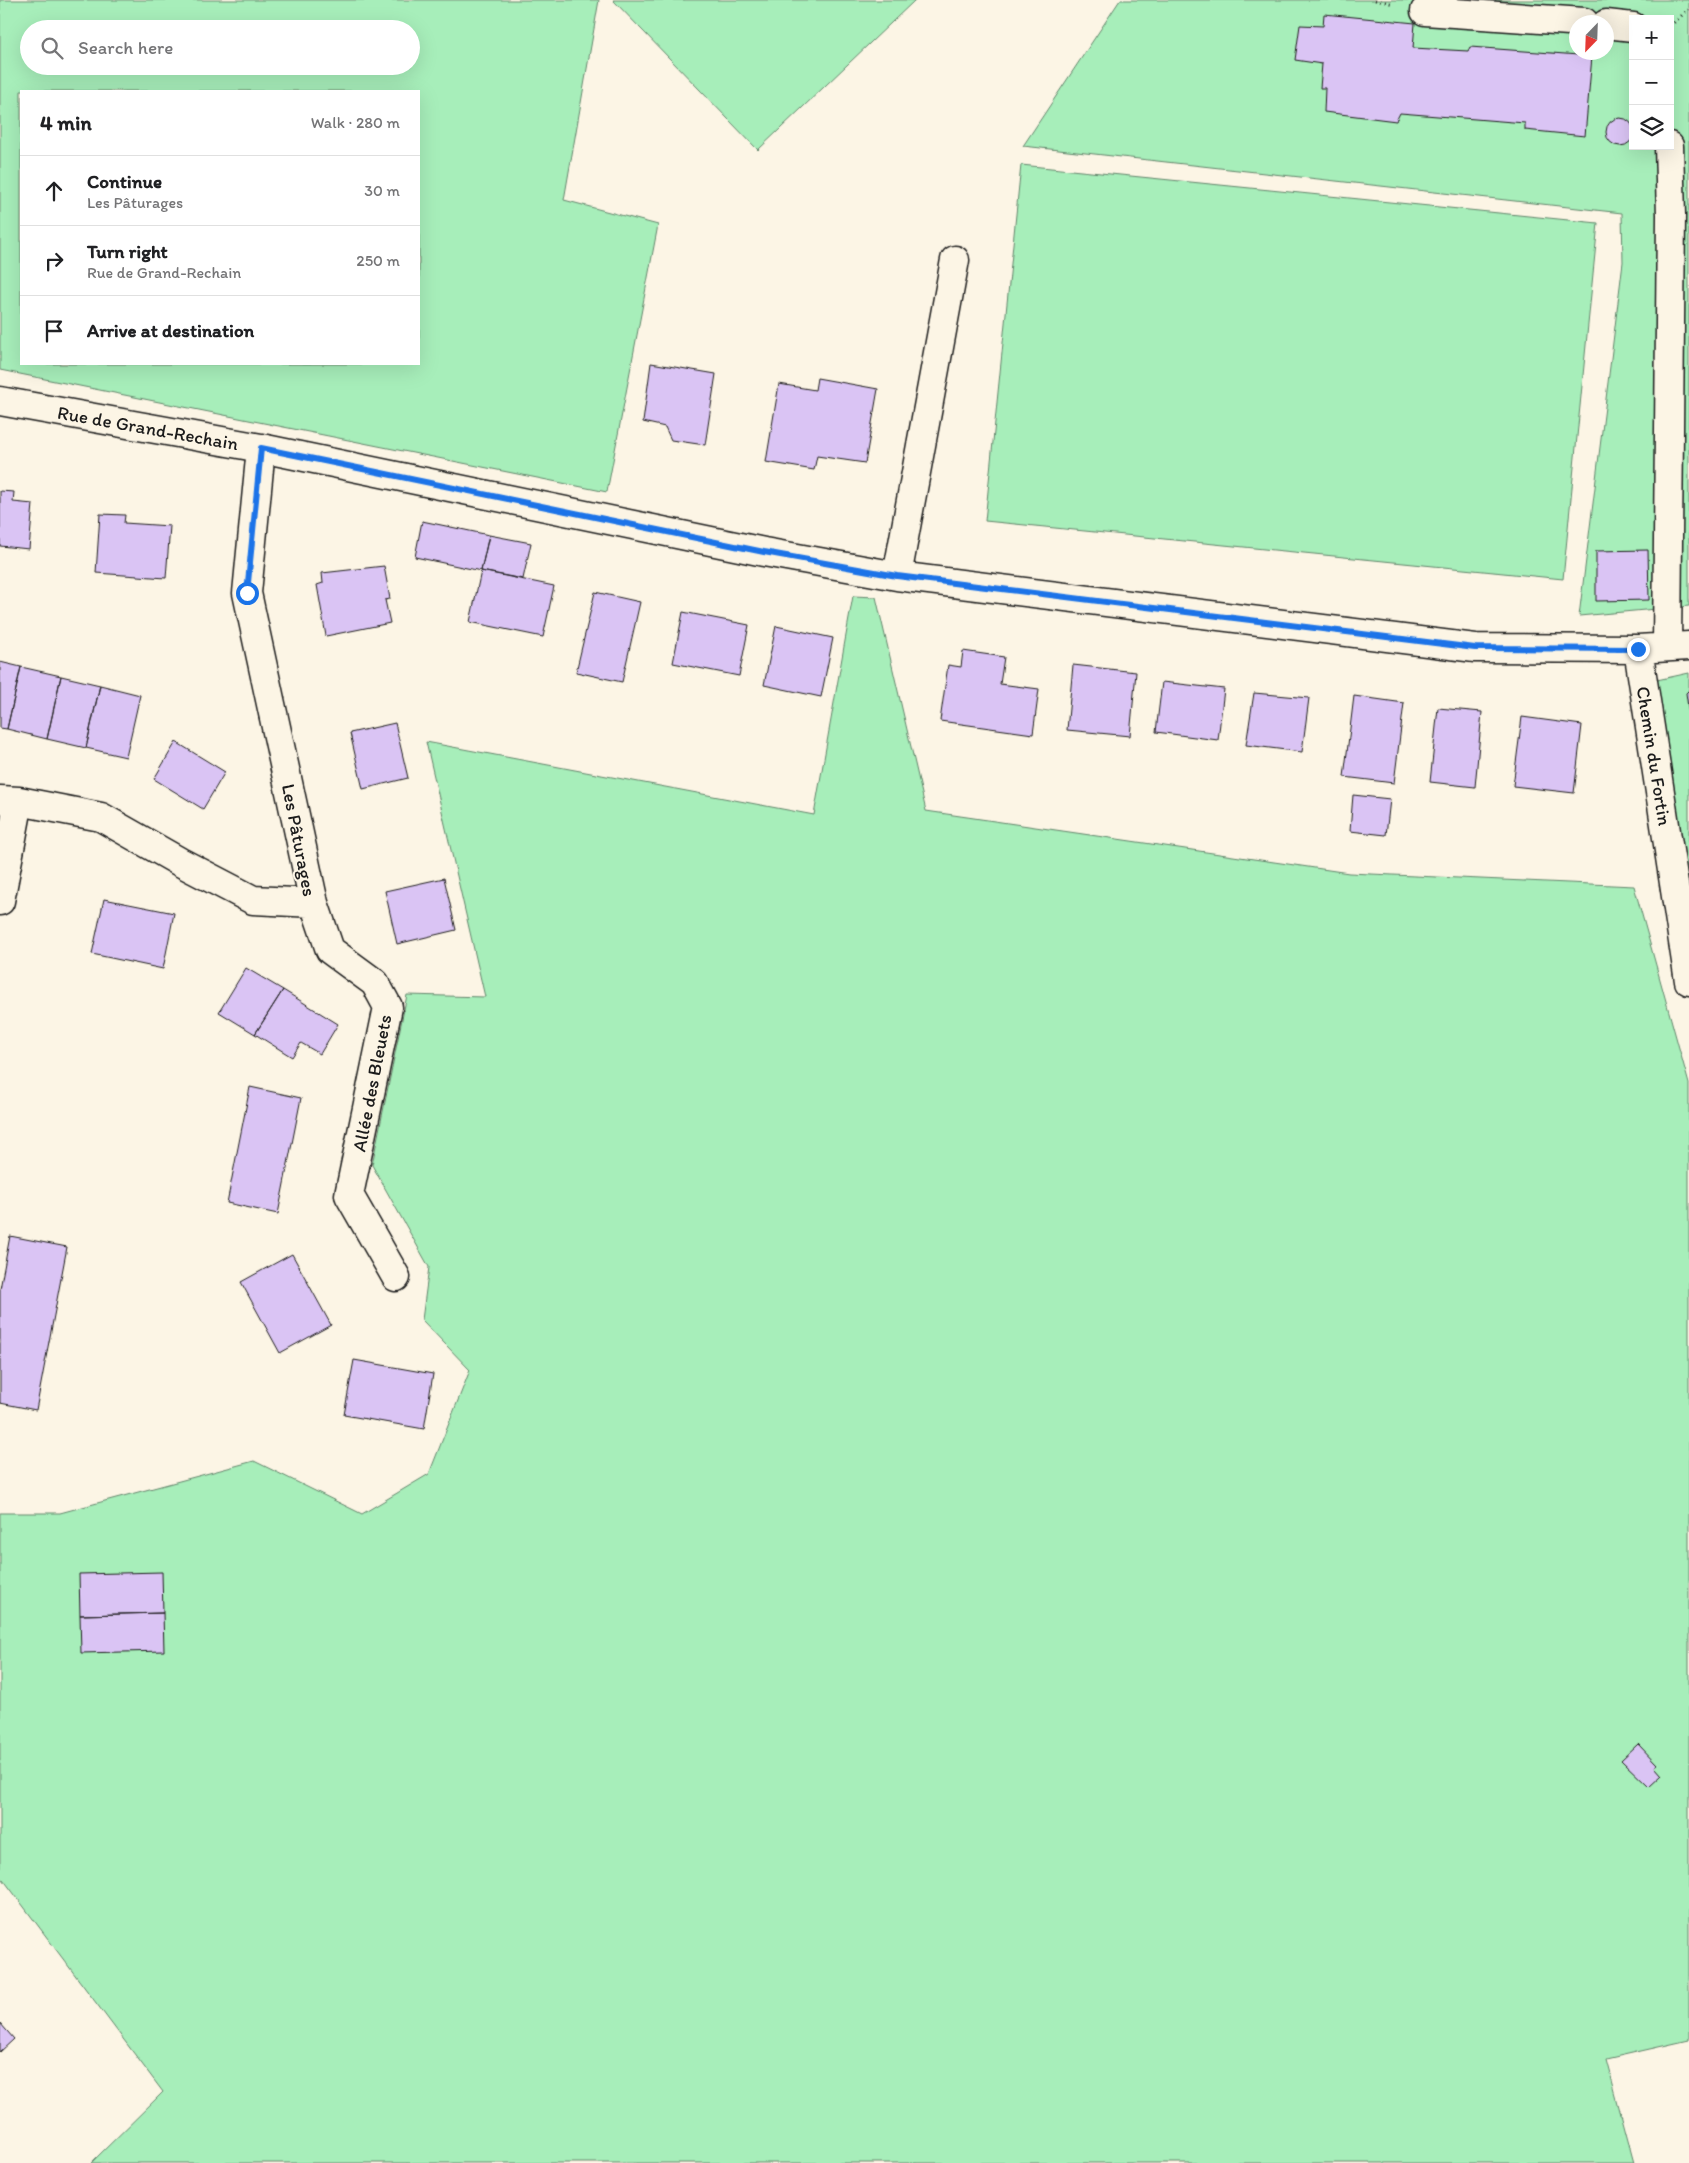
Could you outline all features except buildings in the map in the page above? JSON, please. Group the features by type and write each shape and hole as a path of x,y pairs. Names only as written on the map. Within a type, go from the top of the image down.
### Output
{"street":[{"path":"1425,11 1569,21"},
{"path":"1614,25 1629,27"},
{"path":"1669,150 1678,646"},
{"path":"897,576 955,260"},
{"name":"Rue de Grand-Rechain","path":"0,401 261,448 764,552 897,576 1475,648 1638,649 1678,646"},
{"name":"Les Pâturages","path":"9,800 100,817 253,900 314,903 247,593 261,448"},
{"name":"Chemin du Fortin","path":"1638,649 1689,981"},
{"path":"0,901 9,800"},
{"name":"Allée des Bleuets","path":"314,903 330,950 375,983 388,1007 349,1195 396,1277"}],"path":[{"path":"1674,22 1689,9"}],"green space":[{"path":"0,0 599,0 564,200 658,225 607,492 0,370"},
{"path":"613,0 915,0 758,150"},
{"path":"1120,0 1689,0 1689,606 1579,616 1623,262 1622,213 1023,146"},
{"path":"1021,165 1598,223 1563,579 985,521"},
{"path":"853,596 876,597 926,811 1349,873 1634,886 1689,1084 1689,2040 1606,2059 1634,2163 91,2163 163,2092 3,1879 0,1878 0,1513 60,1513 254,1461 362,1514 429,1474 470,1370 422,1320 429,1267 372,1165 407,995 485,997 426,742 814,815"},
{"path":"1689,673 1689,951 1686,941 1657,680"}],"route":[{"path":"247,593 261,448 764,552 897,576 1475,648 1638,649"}]}
